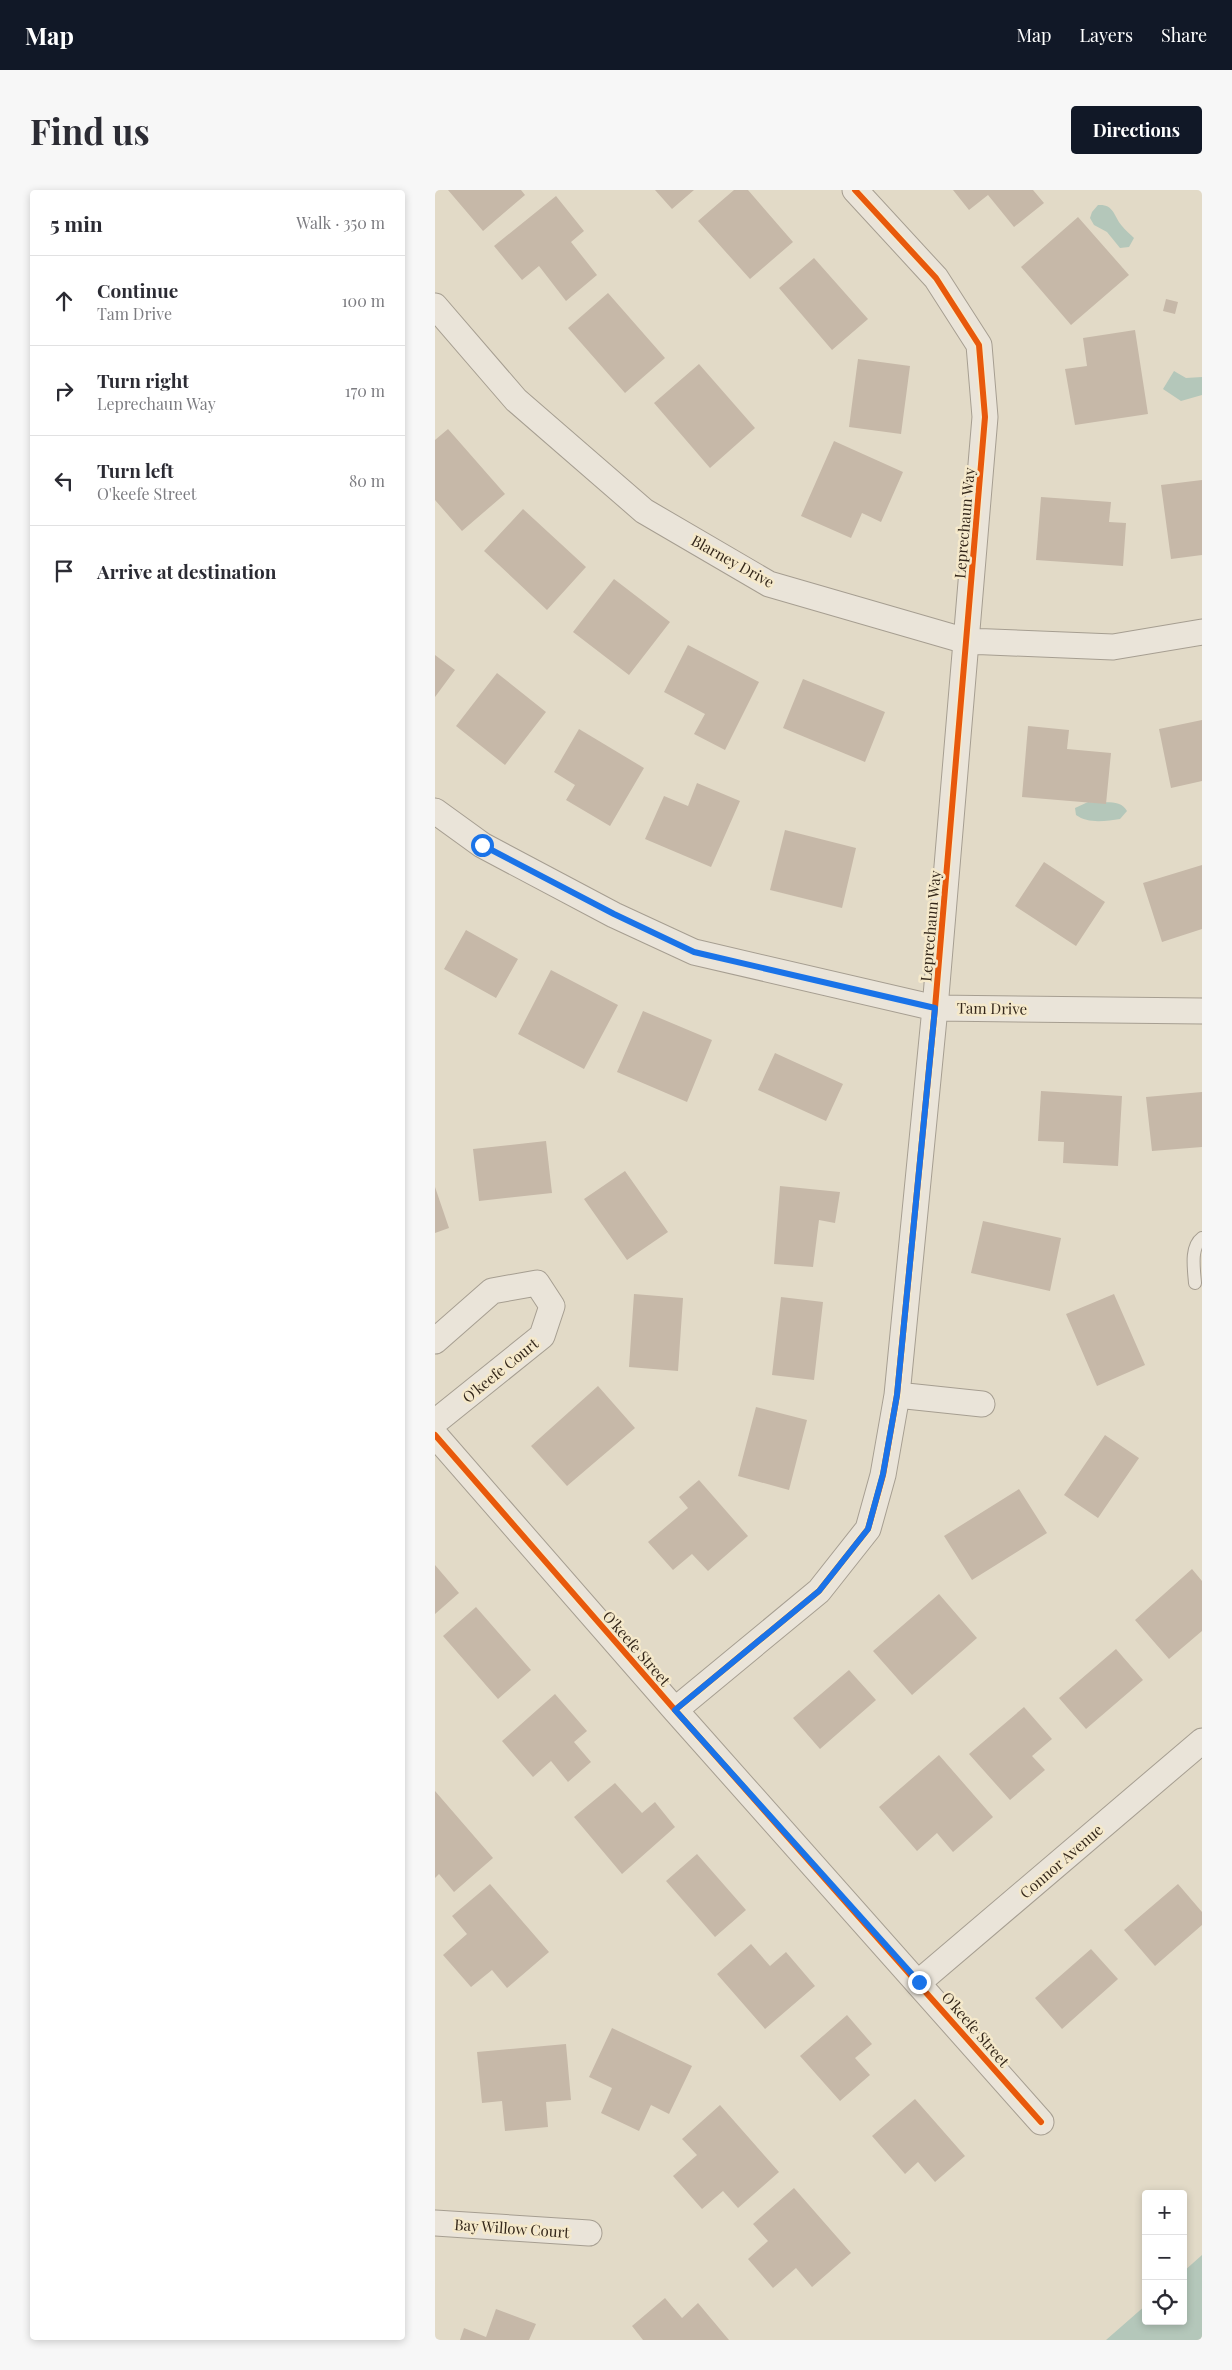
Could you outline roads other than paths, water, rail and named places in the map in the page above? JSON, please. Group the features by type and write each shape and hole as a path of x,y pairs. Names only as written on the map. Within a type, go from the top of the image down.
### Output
{"street":[{"name":"Leprechaun Way","path":"675,1710 819,1591 868,1529 883,1474 897,1395 935,1008 985,417 979,345 936,278 855,190"},
{"name":"Blarney Drive","path":"435,306 516,400 644,511 769,584 967,642 1113,647 1202,632"},
{"name":"Tam Drive","path":"435,811 482,845 614,914 694,952 935,1008 1202,1011"},
{"name":"O'keefe Court","path":"435,1341 492,1291 537,1283 552,1306 542,1336 435,1422"},
{"path":"897,1395 982,1404"},
{"name":"O'keefe Street","path":"435,1435 675,1710 919,1982 1041,2122"},
{"name":"Connor Avenue","path":"919,1982 1202,1740"},
{"name":"Bay Willow Court","path":"435,2223 589,2233"}],"lane":[{"path":"1195,1283 1194,1258 1197,1242 1202,1238"}]}
